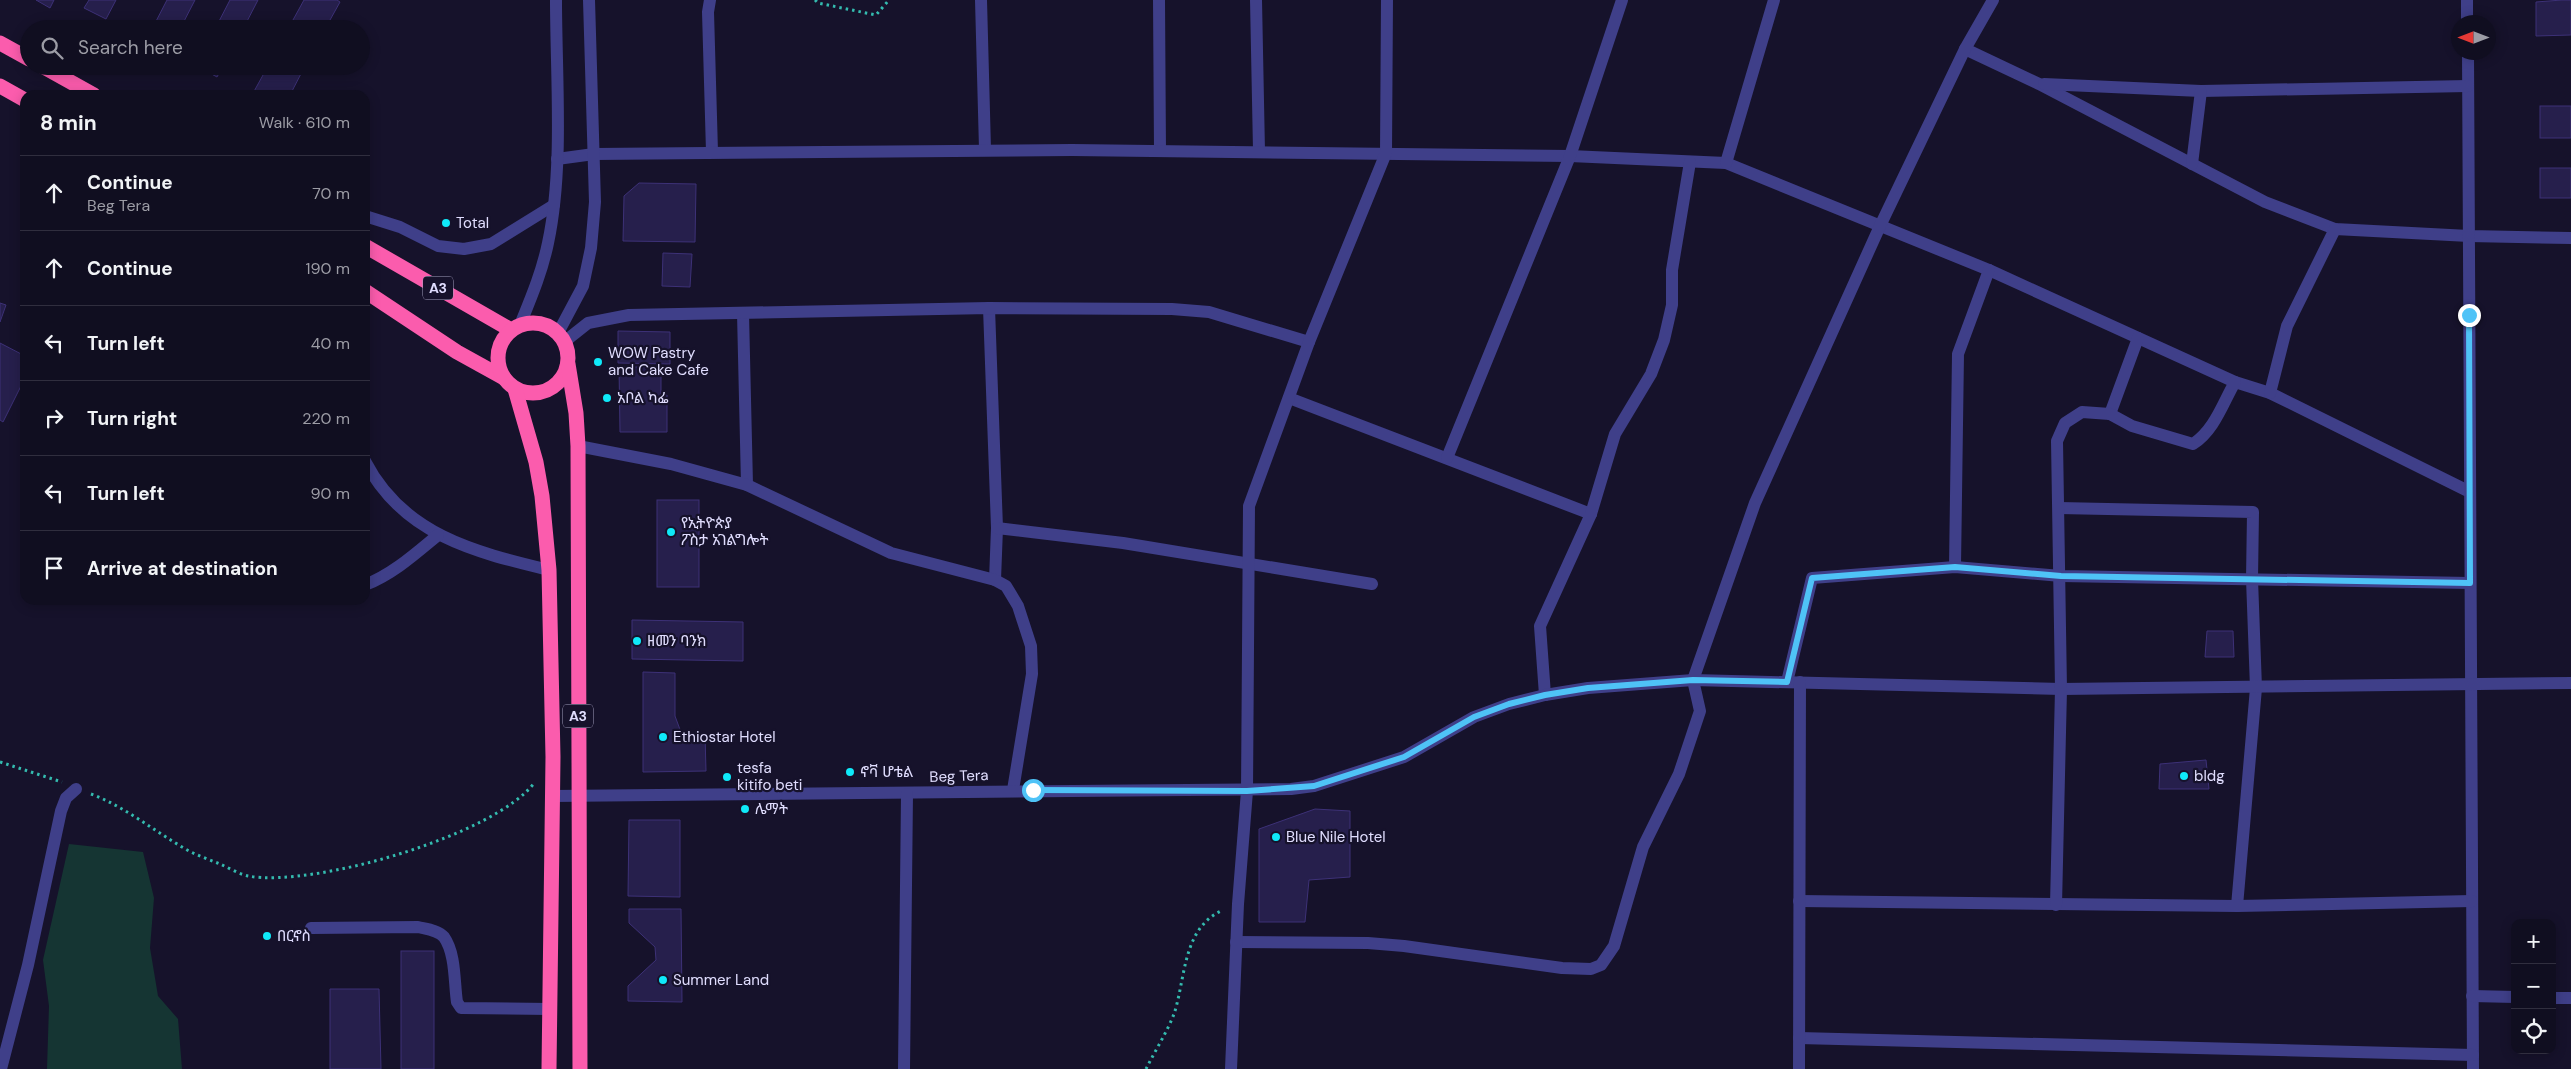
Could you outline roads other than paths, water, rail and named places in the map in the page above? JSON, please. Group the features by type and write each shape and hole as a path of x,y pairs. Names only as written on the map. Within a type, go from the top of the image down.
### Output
{"highway":[{"path":"0,43 20,54"},
{"path":"58,75 85,90"},
{"path":"0,86 20,97"},
{"name":"A3","path":"370,249 516,328 540,324 561,338 568,353 576,413 578,446 580,1069"},
{"name":"A3","path":"370,294 457,352 504,378 515,389 536,462 542,496 549,570 553,757 550,1069"},
{"path":"504,378 499,366 498,352 503,340 516,328"},
{"path":"515,389 528,394 542,393 559,382 568,364"}],"street":[{"path":"516,328 539,279 554,205 557,159 556,0"},
{"path":"561,338 582,286 591,248 595,202 589,0"},
{"path":"710,0 708,12 712,152"},
{"path":"981,0 985,149"},
{"path":"1159,0 1160,150"},
{"path":"1256,0 1259,151"},
{"path":"1231,1069 1238,904 1247,791 1249,506 1309,342 1386,153 1387,0"},
{"path":"1447,458 1570,156 1622,0"},
{"path":"1726,163 1774,0"},
{"path":"1236,942 1404,946 1562,968 1591,969 1601,965 1614,946 1643,847 1679,774 1700,711 1693,680 1755,503 1880,226 1965,49 1993,0"},
{"path":"2467,0 2468,15"},
{"path":"1965,49 2039,84 2265,202 2335,228 2469,236 2571,238"},
{"path":"2468,60 2473,1069"},
{"path":"2039,84 2201,91 2468,86"},
{"path":"2192,164 2201,91"},
{"path":"557,159 594,154 985,149 1570,156 1726,163 1990,270 2235,382 2270,393 2470,492"},
{"path":"1545,695 1540,626 1591,514 1615,434 1651,374 1664,340 1672,305 1672,270 1690,162"},
{"path":"370,218 400,227 438,246 464,249 491,244 554,205"},
{"path":"2270,393 2287,326 2335,228"},
{"path":"1955,567 1958,354 1990,270"},
{"path":"561,338 588,323 610,318 989,308 1172,309 1209,312 1309,342"},
{"path":"989,308 997,528 995,580"},
{"path":"743,313 747,485"},
{"path":"2110,414 2138,338"},
{"path":"2056,905 2061,689 2061,576 2057,441 2065,423 2082,412 2110,414 2132,426 2193,444 2202,439 2210,429 2235,382"},
{"path":"1289,398 1591,514"},
{"path":"578,446 672,464 747,485 891,554 995,580 1006,586 1018,606 1031,646 1032,674 1013,790"},
{"path":"370,468 396,506 438,535 486,555 549,570"},
{"path":"2059,508 2253,512 2252,579 2256,688 2237,906"},
{"path":"997,528 1122,543 1372,584"},
{"path":"370,583 412,557 438,535"},
{"path":"1787,682 1812,578 1955,567 2061,576 2470,583"},
{"name":"Beg Tera","path":"552,796 907,794 1013,790 1247,791 1299,788 1336,779 1404,757 1474,717 1509,704 1545,695 1588,688 1693,680 2061,689 2571,683"},
{"path":"1799,1069 1800,682"},
{"path":"1,1069 28,965 61,811 66,798 76,789"},
{"path":"904,1069 907,794"},
{"path":"1799,901 2237,906 2472,901"},
{"path":"311,928 418,927 432,930 443,936 452,958 458,1002 461,1008 550,1010"},
{"path":"2472,996 2511,997"},
{"path":"2556,998 2571,998"},
{"path":"1799,1038 2473,1056"}],"place":[{"name":"Total","path":"446,223"},
{"name":"WOW Pastry and Cake Cafe","path":"598,362"},
{"name":"አቦል ካፌ","path":"607,398"},
{"name":"የኢትዮጵያ ፖስታ አገልግሎት","path":"671,532"},
{"name":"ዘመን ባንክ","path":"637,641"},
{"name":"Ethiostar Hotel","path":"663,737"},
{"name":"ኖቫ ሆቴል","path":"850,772"},
{"name":"bldg","path":"2184,776"},
{"name":"tesfa kitifo beti","path":"727,777"},
{"name":"ሌማት","path":"745,809"},
{"name":"Blue Nile Hotel","path":"1276,837"},
{"name":"በርኖስ","path":"267,936"},
{"name":"Summer Land","path":"663,980"}]}
